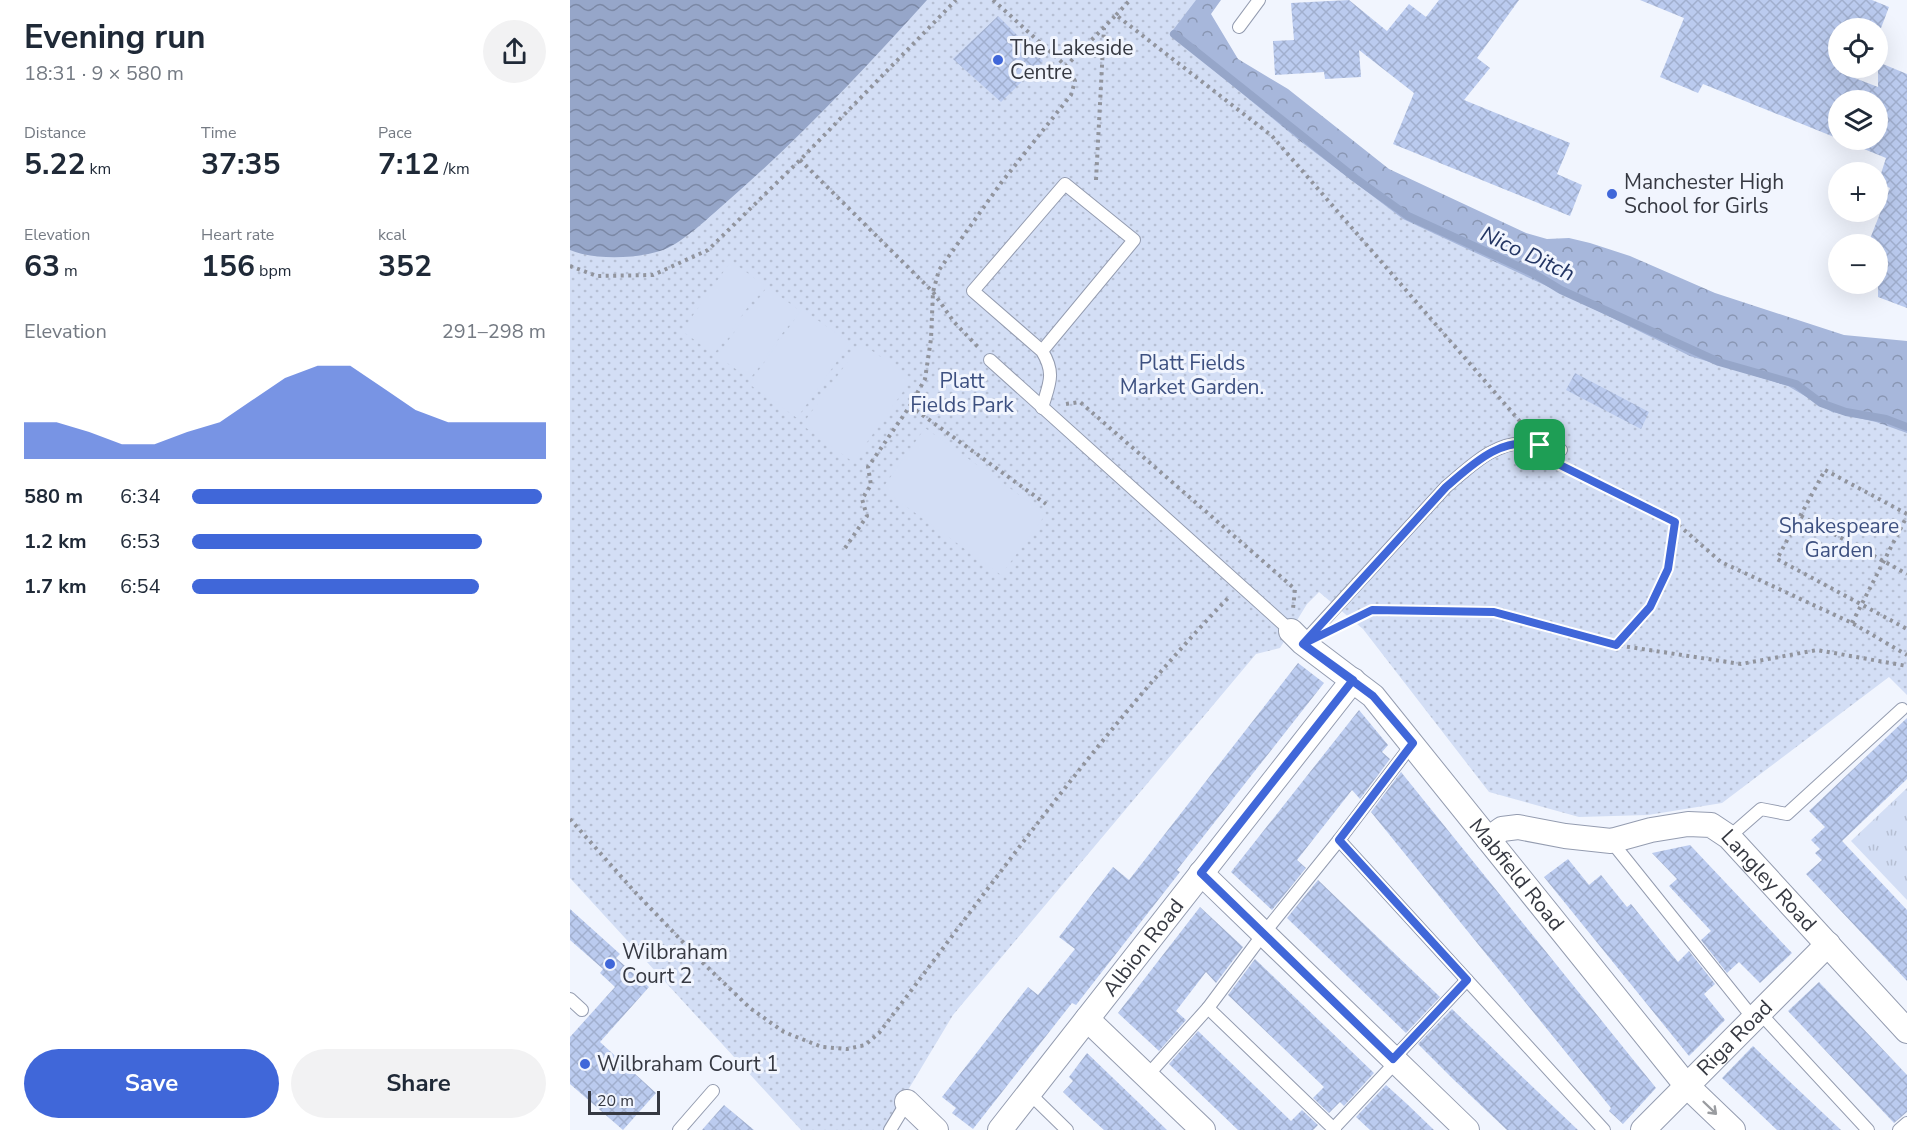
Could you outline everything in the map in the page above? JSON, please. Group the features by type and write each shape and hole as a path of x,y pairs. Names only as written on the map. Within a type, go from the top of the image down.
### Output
{"street":[{"name":"Mabfield Road","path":"1297,637 1373,696 1686,1085 1733,1130"},
{"name":"Albion Road","path":"1000,1130 1353,680"},
{"name":"Langley Road","path":"1488,839 1502,829 1518,826 1565,837 1611,841 1651,830 1688,824 1711,825 1729,837 1907,1031"},
{"path":"1201,873 1467,1130"},
{"name":"Riga Road","path":"1643,1130 1828,944"},
{"path":"1087,1018 1203,1130"},
{"path":"907,1102 936,1130"}],"lane":[{"path":"1239,27 1260,0"},
{"path":"1042,351 1134,240 1065,184 973,291 1042,351 1049,363 1051,377 1042,408"},
{"path":"990,360 1297,637 1446,487 1491,451 1511,443 1530,443 1561,450"},
{"path":"1729,837 1761,809 1787,814 1902,709"},
{"path":"1147,1076 1208,1008 1413,743"},
{"path":"1339,840 1604,1130"},
{"path":"1611,841 1756,1015 1868,1130"},
{"path":"1208,1008 1335,1129 1467,980"},
{"path":"570,999 582,1010"},
{"path":"679,1130 713,1091"},
{"path":"1029,1093 1067,1130"},
{"path":"890,1130 907,1102"},
{"path":"1899,1130 1907,1123"}],"path":[{"path":"570,266 597,276 653,275 708,250 800,160 956,0"},
{"path":"844,548 867,516 861,499 871,485 868,467 910,406 925,379 931,339 933,292 939,270 1001,183 1071,95 1075,81 1066,66 993,0"},
{"path":"1066,66 1130,0"},
{"path":"1116,15 1272,136 1554,462 1675,522 1720,562 1852,623 1907,655"},
{"path":"1096,180 1104,28"},
{"path":"800,160 933,292 954,321 990,360"},
{"path":"1042,408 1080,402 1295,589 1297,637"},
{"path":"910,406 1046,504"},
{"path":"1852,623 1861,604 1883,560 1907,515 1825,470 1778,560 1861,604 1907,629"},
{"path":"1801,516 1907,574"},
{"path":"1616,645 1650,607 1668,569 1675,522"},
{"path":"570,819 641,899 750,1008 784,1032 822,1047 847,1049 865,1044 879,1033 968,914 1140,696 1199,629 1241,586"},
{"path":"1342,624 1372,610 1494,612 1616,645 1741,664 1817,650 1907,666"}],"green space":[{"name":"Platt Fields Park","path":"570,0 1196,0 1170,34 1300,141 1403,219 1690,356 1788,386 1832,412 1876,422 1907,433 1907,695 1889,677 1722,803 1648,815 1579,817 1489,792 1363,629 1319,592 1307,604 1280,648 1256,654 953,1015 884,1130 801,1130 570,878"},
{"path":"1151,0 1221,0 1211,14 1238,59 1288,89 1389,169 1526,233 1547,239 1569,238 1590,243 1630,256 1715,293 1844,335 1907,341 1907,503 1518,408 1142,10"},
{"path":"731,261 764,285 714,354 682,331"},
{"path":"767,287 799,310 750,379 717,356"},
{"path":"802,309 850,343 797,418 749,384"},
{"path":"861,343 912,379 853,462 802,425"},
{"path":"925,428 1046,514 1001,575 882,489"},
{"path":"1907,788 1907,900 1851,841"}],"water":[{"path":"570,0 927,0 802,132 692,232 660,251 638,256 602,257 570,250"}],"building":[{"path":"1349,0 1387,31 1409,4 1426,17 1439,0 1519,0 1477,58 1490,68 1464,100 1570,143 1557,174 1582,185 1570,216 1393,144 1414,93 1359,50 1361,77 1325,79 1324,72 1275,75 1273,41 1294,40 1291,3"},
{"path":"1640,0 1872,0 1889,7 1885,18 1828,18 1828,78 1855,78 1878,87 1878,78 1888,78 1888,66 1907,74 1907,308 1878,297 1878,294 1888,294 1888,234 1872,234 1877,222 1888,222 1890,188 1888,187 1886,158 1866,150 1888,150 1888,90 1828,90 1828,135 1703,84 1698,93 1660,77 1684,18"},
{"name":"The Lakeside Centre","path":"998,16 1043,61 1001,102 953,59"},
{"path":"1575,373 1649,412 1641,429 1566,390"},
{"path":"1298,663 1324,683 1177,870 1180,872 1076,1005 1072,1003 973,1129 952,1113 956,1108 942,1097 1028,987 1038,995 1075,949 1059,937 1113,867 1129,880"},
{"path":"1359,710 1388,745 1382,752 1390,759 1360,799 1352,790 1297,860 1306,868 1272,910 1231,872"},
{"path":"1907,718 1907,779 1842,841 1907,910 1907,981 1806,874 1822,860 1815,853 1820,849 1811,840 1825,827 1809,811"},
{"path":"1401,772 1656,1088 1623,1124 1609,1111 1611,1108 1371,812"},
{"path":"1690,845 1792,953 1760,983 1739,962 1727,973 1701,940 1711,931 1669,886 1677,879 1652,853"},
{"path":"1568,859 1589,885 1601,875 1627,907 1631,904 1678,962 1689,951 1715,984 1704,994 1725,1020 1689,1056 1544,877"},
{"path":"1318,880 1440,997 1406,1033 1287,918"},
{"path":"1200,907 1243,947 1216,983 1206,972 1176,1011 1186,1020 1159,1051 1118,1013"},
{"path":"570,909 620,954 616,958 649,987 600,1042 656,1093 623,1130 570,1084 570,1037 615,987 600,973 603,969 570,940"},
{"path":"1255,959 1374,1073 1344,1106 1340,1102 1329,1113 1313,1098 1324,1087 1228,995"},
{"path":"1819,982 1907,1075 1907,1112 1894,1123 1788,1011"},
{"path":"1452,1009 1578,1130 1507,1130 1453,1079 1418,1044"},
{"path":"1198,1031 1291,1121 1302,1110 1318,1125 1313,1130 1238,1130 1169,1064"},
{"path":"1753,1046 1841,1130 1777,1130 1722,1078"},
{"path":"1087,1053 1167,1130 1104,1130 1063,1092 1073,1081 1069,1077"},
{"path":"1386,1085 1434,1130 1370,1130 1356,1117"},
{"path":"724,1105 754,1130 702,1130"}],"waterway":[{"name":"Nico Ditch","path":"1174,34 1355,178 1408,216 1533,273 1561,290 1719,362 1796,384 1821,403 1846,412 1886,419 1907,427"}],"place":[{"name":"The Lakeside Centre","path":"998,60"},
{"name":"Manchester High School for Girls","path":"1612,194"},
{"name":"Wilbraham Court 2","path":"610,964"},
{"name":"Wilbraham Court 1","path":"585,1064"}],"route":[{"path":"1540,445 1511,443 1491,451 1469,467 1446,487 1303,644 1353,680 1373,696 1413,743 1339,840 1467,980 1393,1059 1201,873 1353,680 1303,644 1372,610 1494,612 1616,645 1650,607 1668,569 1675,522 1554,462 1540,445"}],"park label":[{"name":"Platt Fields Market Garden.","path":"1192,375"},
{"name":"Shakespeare Garden","path":"1839,538"}]}
